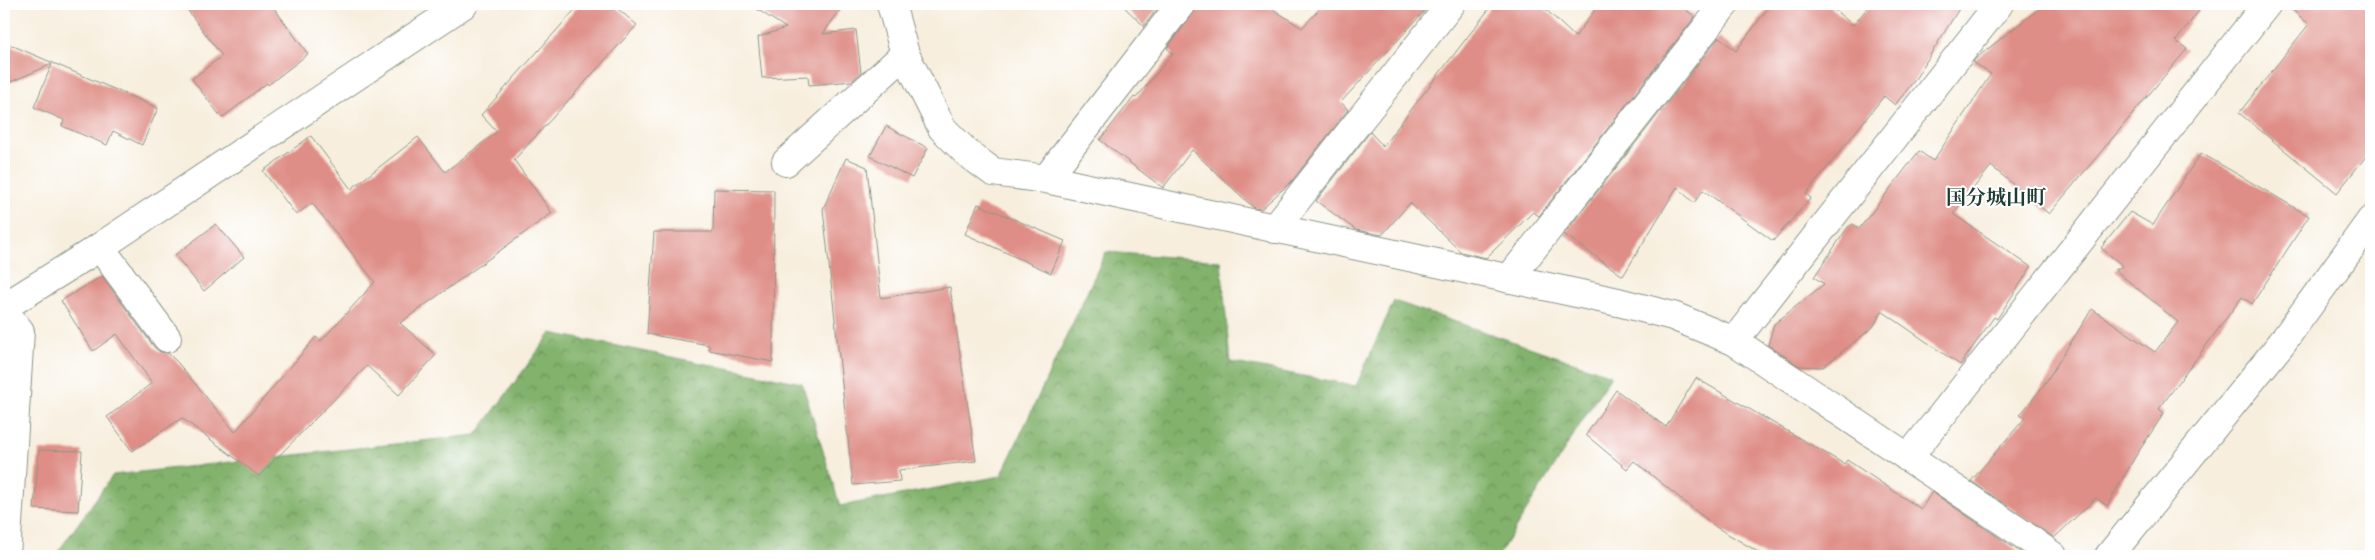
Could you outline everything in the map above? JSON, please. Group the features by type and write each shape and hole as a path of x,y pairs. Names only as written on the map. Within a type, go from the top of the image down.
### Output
{"street":[{"path":"6,556 20,331 4,309 100,248 464,4"},
{"path":"891,4 905,54 942,128 967,153 993,172 1046,180 1618,302 1672,316 1734,341 2053,556"},
{"path":"1046,180 1181,4"},
{"path":"1274,229 1451,4"},
{"path":"1509,279 1725,4"},
{"path":"1734,341 1999,4"},
{"path":"1908,458 2267,4"},
{"path":"786,162 905,54"},
{"path":"2109,556 2281,344 2371,220"},
{"path":"100,248 166,338"}],"green space":[{"path":"1106,252 1221,261 1230,362 1356,386 1394,301 1611,375 1498,556 55,556 113,475 476,435 551,333 802,383 840,506 1001,476"}],"building":[{"path":"183,4 271,4 308,54 222,118 192,79 222,56"},
{"path":"580,4 612,4 637,25 514,160 552,213 400,323 436,355 399,395 367,366 259,476 182,418 132,451 107,417 152,383 117,334 93,351 61,301 102,276 154,347 160,352 168,353 178,363 235,432 316,337 321,341 375,282 312,203 296,215 263,171 311,136 351,189 418,137 445,172 497,132 481,115"},
{"path":"749,4 844,4 823,34 856,30 861,73 852,81 809,85 808,76 762,78 758,37 786,28"},
{"path":"1121,4 1161,4 1144,26"},
{"path":"1196,4 1265,4 1302,28 1324,4 1431,4 1341,102 1348,110 1291,182 1261,209 1254,208 1192,150 1163,188 1100,140 1134,97 1136,98 1173,54 1167,48 1193,14"},
{"path":"1493,4 1540,4 1575,37 1599,4 1679,4 1695,17 1539,216 1533,212 1486,258 1461,252 1410,203 1382,235 1356,230 1316,201 1370,132 1383,146"},
{"path":"1771,4 1827,4 1853,25 1871,4 1962,4 1914,81 1895,105 1884,96 1806,194 1811,198 1773,241 1703,190 1694,203 1677,187 1623,276 1564,234 1719,37 1736,51"},
{"path":"2045,4 2204,4 2176,41 2187,49 2049,214 1991,166 1953,214 2031,267 1997,319 1994,317 1960,365 1882,311 1873,327 1823,367 1799,366 1768,345 1774,324 1824,284 1814,277 1848,227 1853,224 1859,229 1919,151 1933,161 1991,74 1973,62 1975,59"},
{"path":"2285,4 2371,4 2371,150 2337,193 2239,113 2309,24"},
{"path":"4,42 158,108 142,145 113,131 107,145 62,126 64,120 34,107 52,64 4,85"},
{"path":"886,126 928,148 912,178 870,156"},
{"path":"2201,153 2309,216 2252,304 2242,297 2159,409 2164,413 2135,457 2107,506 2096,498 2054,538 1971,481 2025,418 2020,415 2044,385 2092,309 2155,352 2178,322 2115,270 2123,266 2101,248 2130,212 2153,225"},
{"path":"846,158 867,167 881,298 950,287 976,461 899,470 900,481 853,485 823,209"},
{"path":"714,189 774,190 773,362 709,350 709,345 647,334 654,232 713,232"},
{"path":"978,204 1065,241 1051,273 965,234"},
{"path":"216,224 244,257 204,291 175,255"},
{"path":"1696,378 1844,464 1847,460 1921,509 1932,492 2026,556 1765,556 1716,527 1634,461 1627,469 1586,435 1616,390 1666,427"},
{"path":"39,450 82,451 78,511 34,509"}],"district":[{"name":"国分城山町","path":"1996,197"}]}
